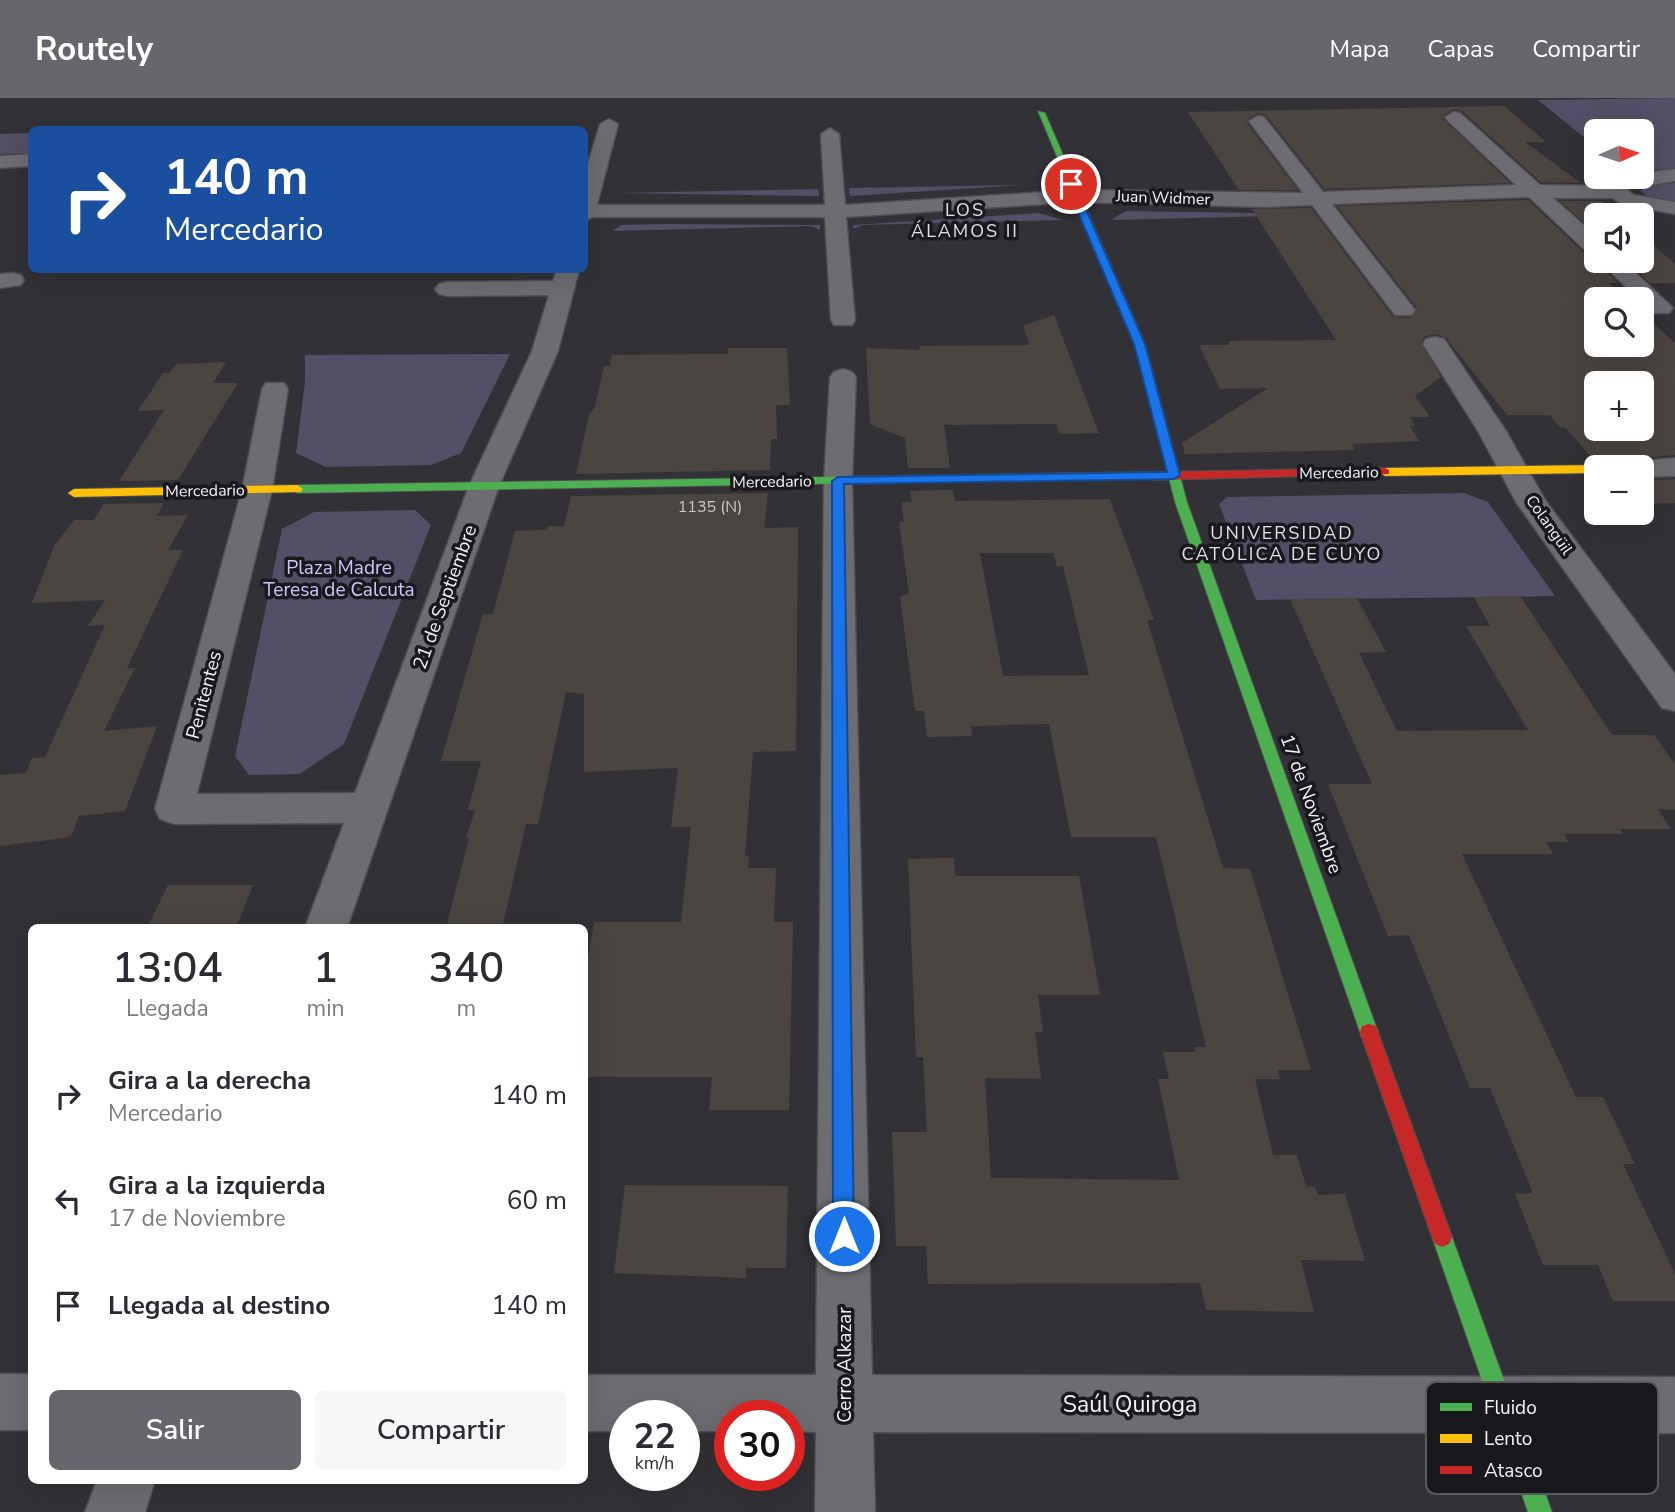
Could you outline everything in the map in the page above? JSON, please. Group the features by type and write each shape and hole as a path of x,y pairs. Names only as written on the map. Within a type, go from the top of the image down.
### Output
{"street":[{"name":"17 de Noviembre","path":"1041,113 1140,344 1185,515 1496,1382"},
{"path":"1454,117 1584,237"},
{"path":"1258,121 1403,310"},
{"path":"588,201 608,124"},
{"path":"830,134 843,320"},
{"path":"0,162 28,160"},
{"name":"Juan Widmer","path":"588,212 929,208 1076,196 1318,199 1472,191 1622,191 1675,175"},
{"name":"Juan Widmer","path":"1622,191 1675,208"},
{"path":"1623,273 1661,308"},
{"path":"447,289 565,279"},
{"name":"21 de Septiembre","path":"327,924 484,486 545,351 565,279"},
{"name":"Colangüil","path":"1435,344 1492,430 1531,502 1675,699"},
{"name":"Cerro Alkazar","path":"843,377 838,481 845,1512"},
{"name":"Penitentes","path":"275,390 257,490 174,809 369,808"},
{"path":"1654,468 1675,467"},
{"name":"Mercedario","path":"74,493 1584,469"},
{"path":"0,1402 28,1402"},
{"name":"Saúl Quiroga","path":"588,1403 1426,1405"},
{"path":"115,1512 125,1484"},
{"name":"17 de Noviembre","path":"1534,1494 1540,1512"}],"green space":[{"path":"1675,98 1675,169 1654,170 1654,119 1584,119 1584,137 1538,100"},
{"path":"28,133 28,153 0,154 0,134"},
{"path":"1675,183 1675,202 1651,198 1640,191 1654,189 1654,185"},
{"path":"1023,185 850,196 849,188"},
{"path":"818,189 819,196 620,193"},
{"path":"1126,211 1313,214 1314,215 1111,220"},
{"path":"1039,213 1063,220 862,225 853,229 853,225"},
{"path":"621,225 820,225 820,230 812,226 612,231"},
{"path":"510,354 461,453 431,465 326,467 296,453 305,382 305,355"},
{"path":"1464,493 1488,502 1555,596 1256,600 1219,504 1227,497"},
{"name":"Plaza Madre Teresa de Calcuta","path":"415,510 431,525 344,744 300,774 249,775 235,756 282,529 314,512"}],"building":[{"path":"1504,106 1546,142 1525,142 1581,183 1541,182 1462,111 1454,109 1444,115 1443,119 1510,183 1324,189 1266,115 1258,113 1248,119 1247,123 1298,190 1239,190 1188,112"},
{"path":"1528,200 1584,253 1584,273 1608,273 1618,283 1609,283 1614,287 1584,287 1584,357 1654,357 1654,324 1675,343 1675,455 1589,455 1566,428 1560,428 1550,415 1507,415 1446,338 1436,334 1425,336 1421,343 1441,377 1415,396 1430,417 1410,417 1415,426 1410,426 1419,441 1352,444 1355,450 1185,454 1182,443 1268,388 1220,389 1199,345 1230,345 1228,341 1336,340 1252,209 1311,208 1393,317 1411,318 1417,308 1337,206"},
{"path":"1560,201 1603,203 1584,203 1584,222"},
{"path":"1654,246 1675,264 1675,283 1650,283 1640,273 1654,273"},
{"path":"1054,315 1099,433 1060,434 1056,424 944,425 950,468 908,468 905,438 870,424 866,348 920,350 919,346 1030,345 1023,326"},
{"path":"728,348 787,348 790,405 776,405 777,439 771,439 770,470 576,474 589,415 595,407 604,366 610,366 612,355 728,354"},
{"path":"226,362 213,383 238,383 178,480 119,481 164,410 138,411 163,373 169,373 176,364"},
{"path":"1675,479 1675,503 1654,504 1654,480"},
{"path":"953,490 955,501 1110,499 1154,620 1147,620 1223,868 1250,869 1311,1070 1278,1070 1280,1079 1255,1079 1273,1155 1297,1155 1306,1186 1315,1187 1318,1195 1345,1194 1365,1261 1301,1260 1314,1312 1206,1310 1200,1283 928,1284 926,1246 896,1246 892,1132 927,1132 923,1057 916,1057 908,859 954,858 955,876 1079,876 1100,995 1038,995 1043,1032 1035,1032 1041,1079 985,1078 991,1178 1179,1180 1158,1079 1169,1079 1163,1052 1195,1052 1194,1047 1206,1047 1156,837 1071,837 1049,724 971,726 972,736 927,737 924,711 915,711 900,597 909,593 899,522 904,522 901,502 912,502 910,491","holes":["980,553 1053,553 1057,567 1063,566 1089,675 1003,676"]},
{"path":"768,493 764,528 798,527 796,751 753,752 745,856 749,856 748,868 776,868 774,922 793,922 789,1110 709,1110 712,1077 588,1077 588,959 594,922 681,922 691,827 671,827 678,768 584,772 584,694 566,692 538,824 526,824 503,924 447,924 475,810 468,810 481,761 441,761 483,614 493,614 515,531 547,530 548,526 564,526 571,496"},
{"path":"164,503 157,516 188,515 168,550 183,550 127,668 135,668 104,731 157,726 125,811 79,816 71,837 0,846 0,775 26,773 32,758 45,757 105,625 88,626 105,600 32,603 54,546 74,520 94,520 104,504"},
{"path":"1520,596 1612,735 1654,735 1675,764 1675,810 1658,809 1671,829 1620,829 1623,834 1564,834 1568,842 1546,842 1553,854 1462,854 1576,1097 1603,1097 1635,1164 1623,1164 1675,1274 1675,1301 1613,1301 1598,1265 1543,1265 1515,1194 1533,1193 1490,1088 1470,1088 1409,935 1388,936 1328,784 1372,784 1290,599 1357,598 1386,652 1359,653 1397,731 1528,730 1466,626 1490,626 1474,597"},
{"path":"168,885 253,885 238,924 149,924"},
{"path":"625,1185 788,1186 786,1268 746,1268 746,1278 614,1273"}],"traffic: fast":[{"path":"1041,113 1140,344 1181,502 1369,1032"},
{"path":"297,489 1153,476"},
{"path":"1442,1237 1494,1382"},
{"path":"1534,1494 1540,1512"}],"traffic: slow":[{"path":"1385,472 1584,469"},
{"path":"74,493 297,489"}],"traffic: jam":[{"path":"1153,476 1385,472"},
{"path":"1369,1032 1442,1237"}],"district":[{"name":"LOS ÁLAMOS II","path":"965,220"},
{"name":"UNIVERSIDAD CATÓLICA DE CUYO","path":"1282,543"}],"route":[{"path":"844,1236 838,481 1174,475 1140,344 1071,184"}]}
